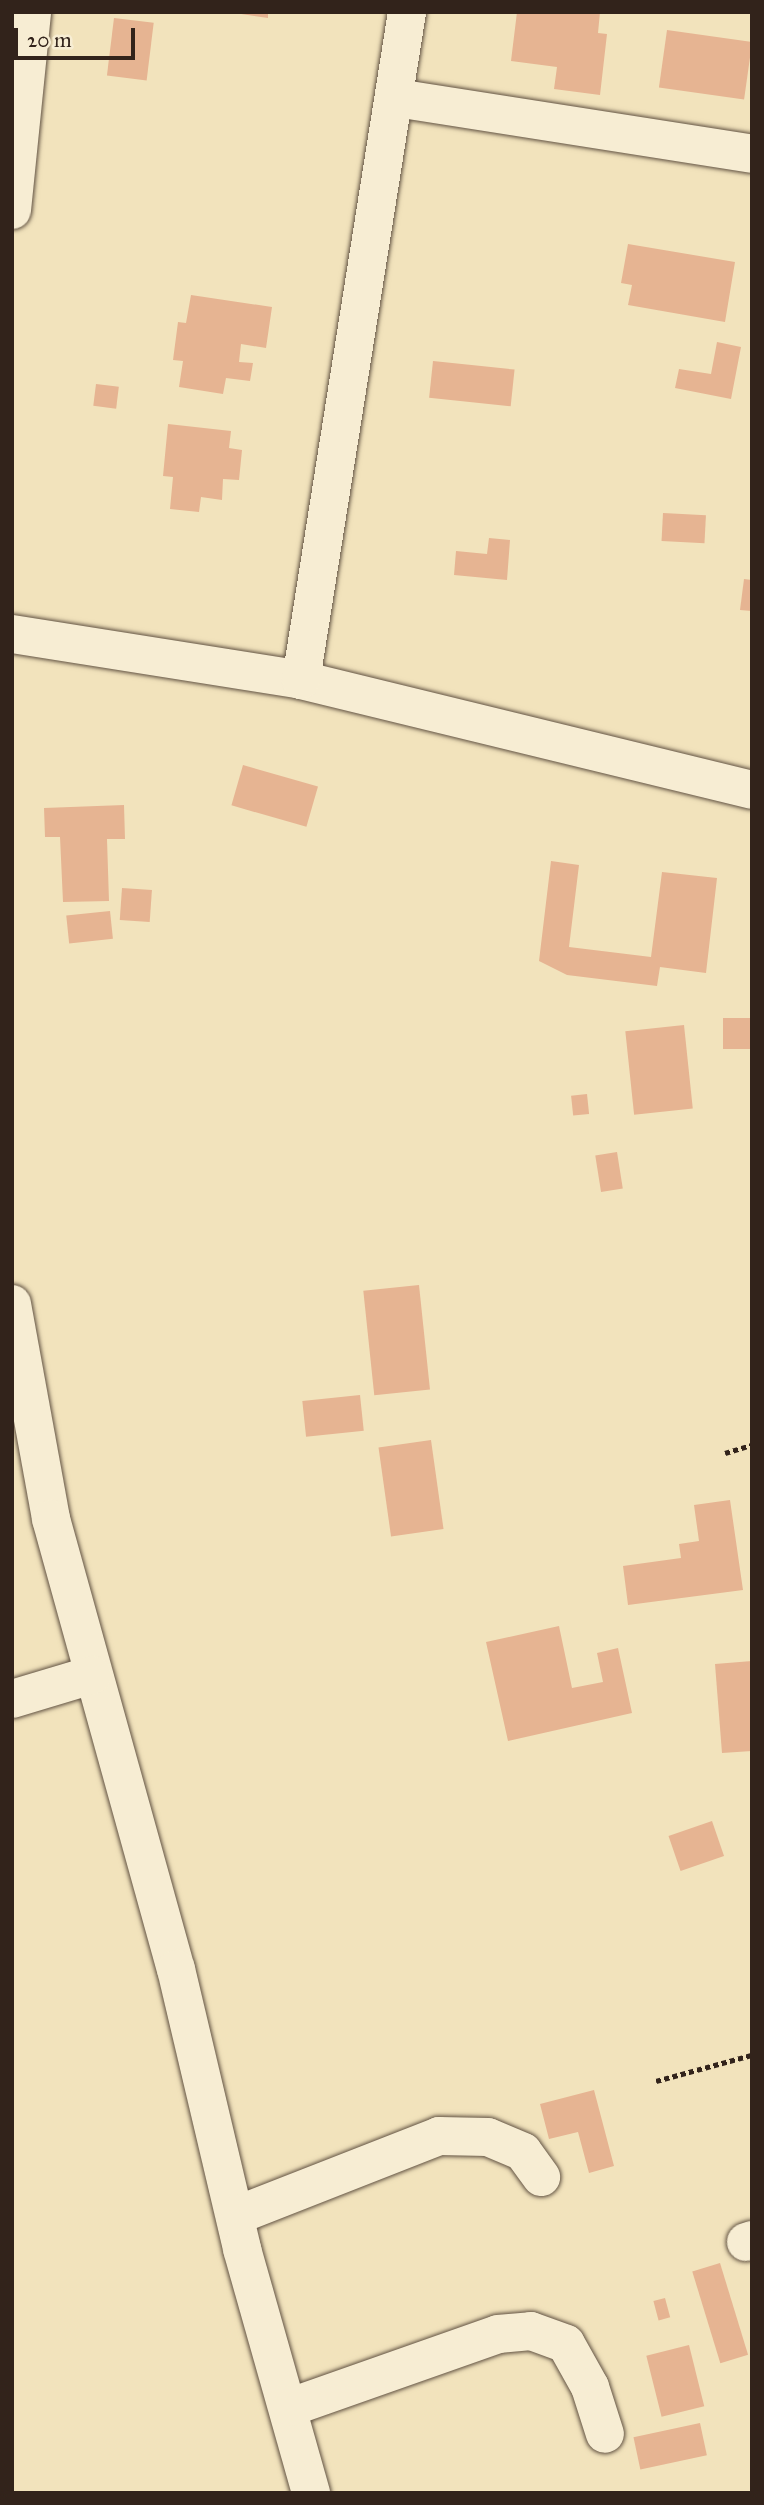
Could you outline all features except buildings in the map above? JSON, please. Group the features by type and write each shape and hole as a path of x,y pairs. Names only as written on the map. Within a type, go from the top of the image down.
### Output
{"street":[{"path":"12,210 20,56 32,12"},
{"path":"301,680 396,98 407,12"},
{"path":"396,98 752,154"},
{"path":"12,634 301,680 752,790"},
{"path":"12,1304 17,1355 51,1520 176,1969 235,2216 291,2407 311,2493"},
{"path":"12,1699 92,1675"},
{"path":"235,2216 439,2136 488,2137 523,2152 541,2177"},
{"path":"291,2407 498,2334 531,2331 558,2337 577,2359 605,2434"}],"path":[{"path":"725,1453 752,1445"},
{"path":"656,2081 752,2055"}]}
